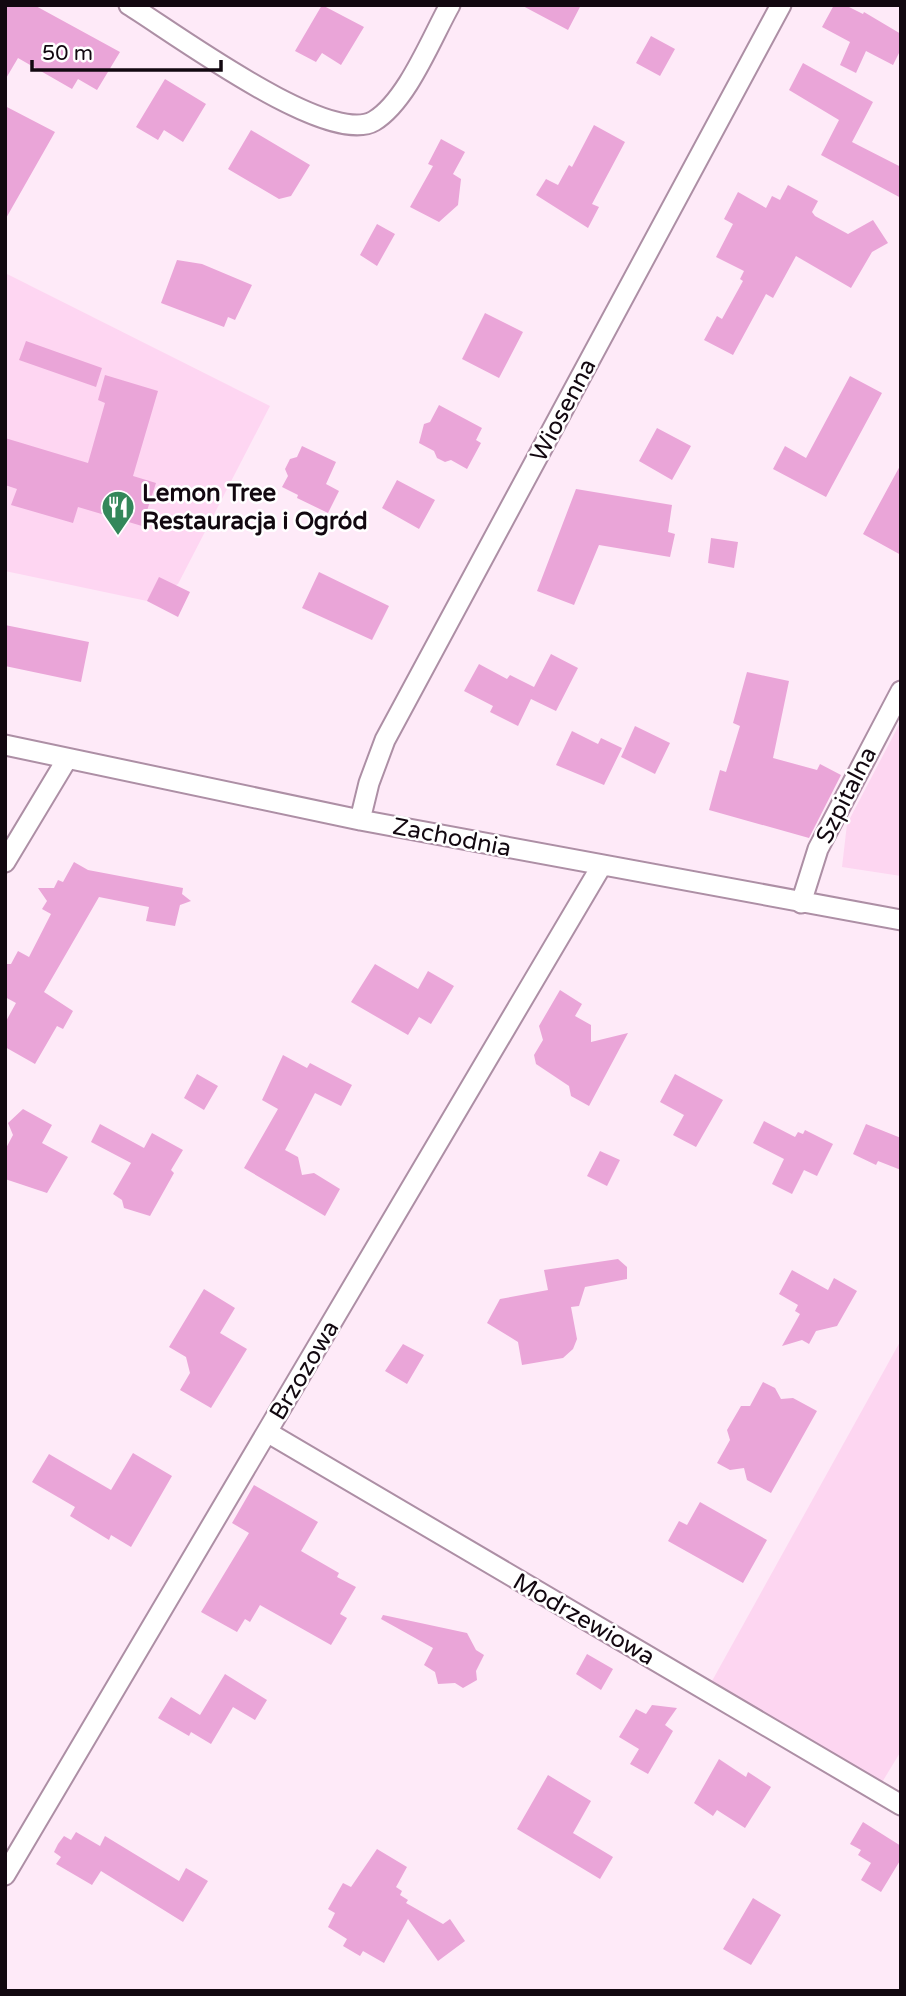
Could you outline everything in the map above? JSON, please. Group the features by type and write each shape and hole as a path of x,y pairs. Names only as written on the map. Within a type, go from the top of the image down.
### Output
{"street":[{"path":"129,5 285,104 338,124 373,122 391,106 450,5"},
{"name":"Wiosenna","path":"360,820 369,783 385,740 780,5"},
{"name":"Szpitalna","path":"801,903 818,849 901,691"},
{"name":"Zachodnia","path":"5,745 360,820 901,920"},
{"path":"5,862 67,759"},
{"name":"Brzozowa","path":"5,1875 602,865"},
{"name":"Modrzewiowa","path":"267,1432 901,1805"}],"shaded area":[{"path":"5,273 270,406 178,584 147,601 5,571"},
{"path":"901,721 901,876 842,867 847,824"},
{"path":"901,1340 901,1751 881,1784 712,1681"}],"building":[{"path":"5,5 34,5 120,52 97,90 78,79 72,89 18,58 5,80"},
{"path":"322,5 364,27 341,65 322,53 316,62 295,51"},
{"path":"521,5 581,5 568,30"},
{"path":"834,5 845,5 863,14 864,12 901,34 901,49 893,65 866,51 856,73 840,65 850,42 822,27"},
{"path":"651,36 675,49 660,76 636,63"},
{"path":"803,63 873,102 852,142 901,167 901,198 821,155 839,120 789,90"},
{"path":"165,79 206,104 183,142 164,130 158,140 136,127"},
{"path":"5,106 55,132 5,220"},
{"path":"594,125 625,142 592,204 599,207 588,228 536,195 546,179 558,185 569,165 572,167"},
{"path":"251,130 310,165 291,196 279,199 228,169"},
{"path":"441,139 465,152 453,174 461,179 458,205 439,222 410,207 433,166 428,164"},
{"path":"788,185 818,201 812,212 815,216 848,234 873,220 888,243 872,252 851,288 796,256 773,298 766,294 733,355 704,340 717,316 722,319 743,281 740,279 744,271 716,257 733,224 724,219 738,192 766,208 772,196 780,200"},
{"path":"377,224 395,234 377,266 360,255"},
{"path":"177,260 202,264 252,285 235,320 228,317 224,327 161,303"},
{"path":"485,313 523,332 499,378 462,359"},
{"path":"26,341 102,368 96,387 19,360"},
{"path":"105,375 158,391 133,476 156,483 142,526 78,507 73,523 11,505 17,489 5,485 5,438 88,463 105,403 98,400"},
{"path":"850,376 882,393 826,497 773,469 785,446 806,458"},
{"path":"439,405 482,428 476,440 481,443 467,469 451,460 445,462 437,458 434,451 419,443 424,424 430,422"},
{"path":"657,428 691,446 672,480 639,461"},
{"path":"302,446 336,462 326,484 339,491 328,513 297,498 298,495 282,487 288,476 285,469 290,459 297,457"},
{"path":"901,464 901,555 863,534"},
{"path":"397,480 435,500 419,529 382,508"},
{"path":"576,489 672,505 668,532 675,534 670,557 599,545 574,605 537,591"},
{"path":"711,538 738,542 734,568 708,563"},
{"path":"319,572 389,606 372,640 302,608"},
{"path":"159,577 190,592 178,617 147,601"},
{"path":"5,625 89,642 81,682 5,666"},
{"path":"551,654 578,668 556,711 531,699 518,726 490,712 493,706 464,691 479,664 507,679 510,675 534,687"},
{"path":"747,672 789,681 773,758 817,770 820,764 841,775 809,838 709,810 720,770 726,772 740,726 733,723"},
{"path":"635,726 670,743 655,774 621,757"},
{"path":"572,731 598,744 601,738 622,748 604,785 556,765"},
{"path":"74,862 88,870 183,888 182,894 191,901 180,905 175,926 146,921 149,907 99,897 44,992 73,1011 63,1029 57,1026 35,1064 5,1047 5,1023 16,1003 5,997 5,964 11,964 18,951 29,957 51,914 42,909 47,901 38,888 54,888 58,880 63,882"},
{"path":"375,964 418,989 428,971 454,986 431,1024 419,1017 408,1035 351,1002"},
{"path":"560,990 582,1004 575,1016 591,1025 591,1042 628,1033 589,1106 571,1096 569,1086 536,1064 534,1055 543,1040 539,1026"},
{"path":"283,1055 307,1068 310,1063 352,1085 341,1106 315,1093 285,1150 298,1157 302,1175 314,1173 340,1189 325,1216 244,1168 278,1109 262,1100"},
{"path":"197,1074 218,1086 204,1110 184,1098"},
{"path":"675,1074 723,1100 696,1147 673,1135 684,1115 660,1102"},
{"path":"23,1109 52,1125 42,1143 68,1157 47,1193 5,1179 5,1150 13,1135 8,1123"},
{"path":"764,1121 795,1137 798,1132 803,1134 805,1130 833,1144 817,1176 804,1170 792,1194 772,1184 784,1159 753,1143"},
{"path":"100,1124 144,1148 152,1133 183,1150 171,1170 174,1173 150,1216 124,1208 122,1200 113,1194 131,1163 91,1142"},
{"path":"866,1124 901,1138 901,1170 878,1161 876,1165 853,1154"},
{"path":"600,1151 620,1160 607,1186 587,1176"},
{"path":"618,1259 627,1267 627,1279 585,1287 579,1306 571,1307 577,1339 573,1349 563,1358 522,1365 518,1342 487,1323 500,1299 548,1290 544,1270"},
{"path":"792,1270 828,1290 834,1278 857,1291 837,1326 816,1331 809,1344 802,1340 782,1346 800,1314 795,1311 798,1305 779,1294"},
{"path":"204,1289 235,1308 220,1333 247,1349 211,1408 180,1390 190,1373 186,1357 169,1347"},
{"path":"403,1344 424,1355 407,1384 385,1371"},
{"path":"763,1382 775,1388 781,1399 793,1398 817,1411 771,1493 747,1480 744,1468 730,1470 717,1463 730,1440 727,1430 741,1406 750,1406"},
{"path":"133,1453 172,1476 131,1547 111,1535 109,1540 70,1516 75,1507 32,1482 49,1454 111,1490"},
{"path":"254,1485 318,1522 301,1551 339,1573 337,1577 356,1587 340,1614 347,1618 331,1645 260,1605 250,1622 245,1619 237,1632 201,1612 249,1533 232,1523"},
{"path":"700,1502 767,1540 743,1583 668,1541 679,1521 687,1525"},
{"path":"383,1615 467,1633 476,1650 484,1655 476,1671 477,1680 463,1688 455,1683 438,1684 435,1672 424,1665 433,1648 381,1619"},
{"path":"587,1654 613,1669 601,1690 576,1674"},
{"path":"225,1674 267,1700 255,1720 233,1707 211,1744 191,1732 189,1736 158,1718 171,1697 200,1715"},
{"path":"652,1705 677,1708 665,1725 673,1731 648,1774 630,1764 639,1749 619,1737 636,1709 646,1714"},
{"path":"719,1759 746,1777 748,1772 771,1787 745,1828 717,1810 713,1816 694,1803"},
{"path":"548,1775 591,1801 573,1833 613,1857 600,1879 517,1829"},
{"path":"863,1822 901,1846 901,1859 881,1892 861,1880 871,1863 858,1855 861,1850 850,1844"},
{"path":"76,1832 100,1846 105,1836 179,1881 186,1868 208,1881 183,1922 101,1871 92,1885 56,1864 61,1857 54,1852 58,1844 64,1836 71,1840"},
{"path":"377,1849 407,1867 396,1887 402,1891 400,1895 408,1900 406,1903 443,1924 450,1919 465,1941 438,1961 408,1919 384,1963 363,1951 360,1956 343,1946 347,1939 328,1927 335,1913 328,1909 343,1883 351,1887"},
{"path":"753,1898 781,1915 751,1965 723,1949"}],"place":[{"name":"Lemon Tree Restauracja i Ogród","path":"118,537"}]}
